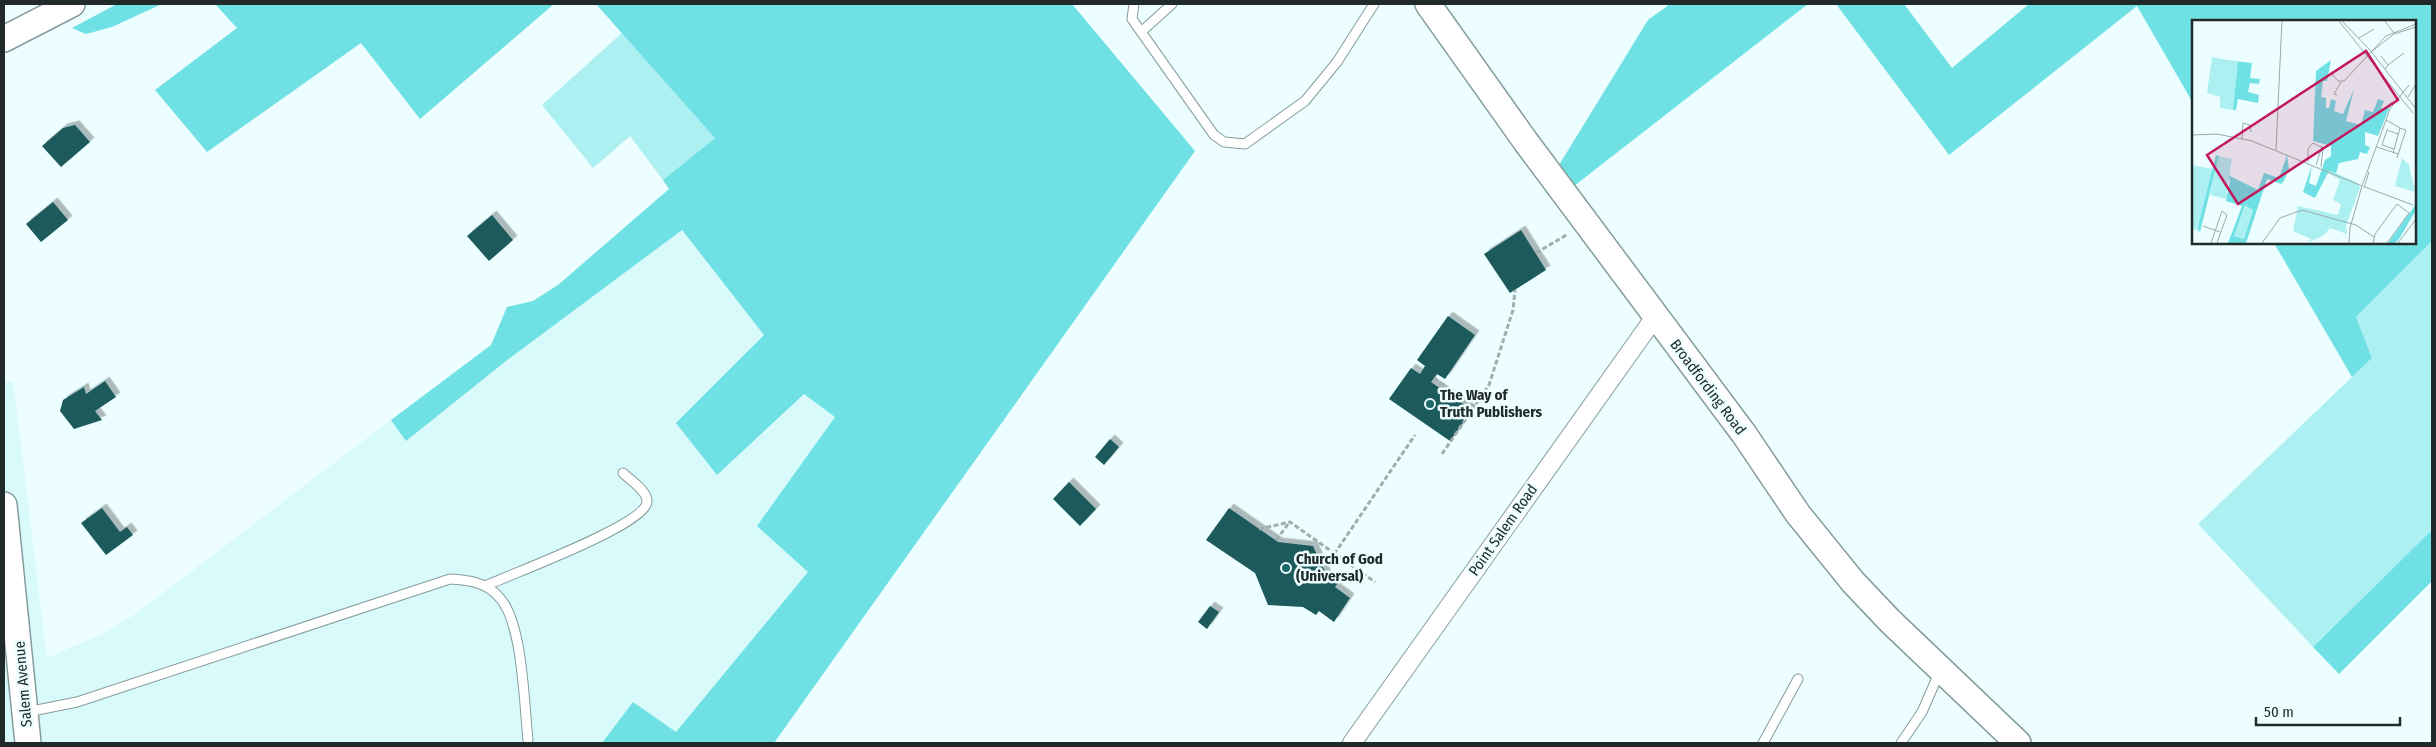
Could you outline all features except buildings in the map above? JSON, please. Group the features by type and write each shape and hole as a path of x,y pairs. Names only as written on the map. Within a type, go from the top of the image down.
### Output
{"street":[{"path":"4,39 72,4"},
{"name":"Broadfording Road","path":"1428,4 1655,317 1744,434 1798,514 1828,552 1853,582 1940,670 2018,743"},
{"name":"Point Salem Road","path":"1352,743 1655,317"},
{"name":"Salem Avenue","path":"4,504 11,714 28,743"}],"lane":[{"path":"1134,4 1132,19 1214,135 1224,142 1245,144 1305,101 1337,62 1374,4"},
{"path":"1140,32 1172,4"},
{"path":"485,586 620,527 642,513 647,501 646,495 623,473"},
{"path":"11,714 77,702 450,579 470,580 485,586 499,596 511,613 518,644 528,740"},
{"path":"1901,743 1922,712 1940,670"},
{"path":"1763,743 1798,679"}],"path":[{"path":"1536,254 1586,223"},
{"path":"1442,454 1490,385 1508,326 1515,290"},
{"path":"1434,378 1475,408"},
{"path":"1322,563 1335,553 1415,435"},
{"path":"1276,540 1290,522"},
{"path":"1259,529 1290,522 1375,582"}],"shaded area":[{"path":"117,4 162,4 112,27 86,34 72,28"},
{"path":"215,4 554,4 420,119 361,43 207,152 155,90 237,28"},
{"path":"596,4 1072,4 1195,151 774,743 602,743 633,702 676,732 808,572 757,526 835,417 804,394 717,475 676,423 764,335 682,230 506,361 406,441 391,420 491,345 507,307 533,301 558,285 669,189 663,180 715,138"},
{"path":"1670,4 1808,4 1574,186 1559,165 1648,20"},
{"path":"1836,4 1904,4 1952,68 2029,4 2432,4 2432,241 2356,317 2372,358 2352,377 2275,244 2416,244 2416,20 2192,20 2192,101 2137,6 1949,155"},
{"path":"623,32 715,138 663,180 630,136 593,168 542,105"},
{"path":"681,230 764,335 677,423 717,474 804,393 835,417 757,526 809,572 675,733 633,702 602,743 4,743 4,382 13,382 47,658 102,634 134,615 391,420 407,440 506,361"},
{"path":"2432,241 2432,530 2313,647 2198,524 2372,358 2356,317"},
{"path":"2432,530 2432,581 2339,674 2313,647"}],"place":[{"name":"The Way of Truth Publishers","path":"1430,404"},
{"name":"Church of God (Universal)","path":"1286,568"}]}
